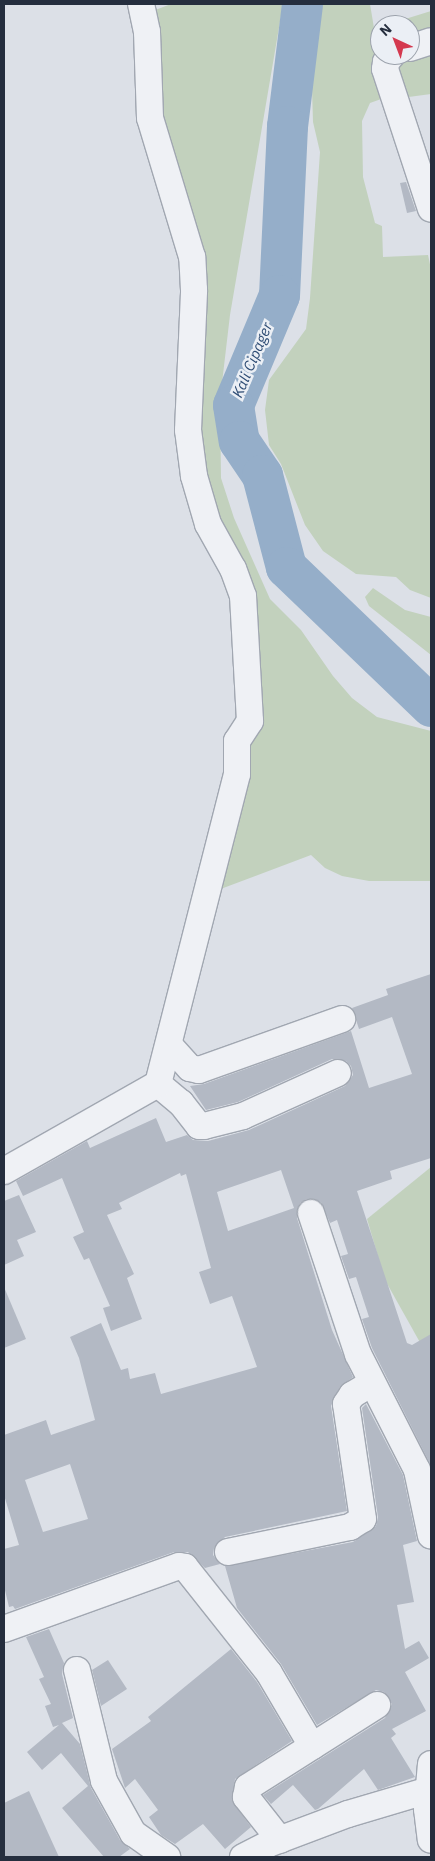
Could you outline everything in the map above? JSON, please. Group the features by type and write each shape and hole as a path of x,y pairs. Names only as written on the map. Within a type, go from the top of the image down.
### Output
{"street":[{"path":"4,1171 158,1084 237,774 243,735 243,596 233,569 208,524 193,467 188,430 194,290 192,257 150,118 147,32 141,4"},
{"path":"386,65 385,69 431,209"},
{"path":"169,1046 190,1068 200,1070 342,1019"},
{"path":"158,1084 170,1092 199,1126 204,1126 243,1116 338,1074"},
{"path":"311,1213 358,1354 417,1470 431,1536"},
{"path":"228,1552 350,1527 363,1519 346,1404 352,1395 372,1383"},
{"path":"4,1629 179,1566 185,1567 269,1673 312,1746"},
{"path":"77,1670 104,1781 133,1833 167,1857"},
{"path":"280,1840 245,1792 248,1787 377,1705"},
{"path":"431,1764 427,1809 431,1840"},
{"path":"243,1857 280,1840 348,1814 429,1790"}],"green space":[{"path":"171,4 283,4 230,315 220,400 221,478 234,518 270,599 301,630 333,676 352,698 377,717 431,731 431,881 369,881 342,876 325,868 311,855 218,890 247,747 258,714 221,530 199,449 200,321 157,118 150,12"},
{"path":"323,4 370,4 372,15 370,15 370,65 382,65 384,98 370,103 362,121 363,177 375,223 382,226 383,257 428,255 431,269 431,598 410,590 396,577 356,574 323,551 305,525 281,464 269,445 265,410 269,380 306,329 310,298 320,152 313,122 311,56"},
{"path":"431,11 431,35 420,39 420,15 418,15"},
{"path":"431,48 431,94 401,98 395,65 420,65 420,52"},
{"path":"373,588 405,610 431,617 431,655 369,606 365,597"},
{"path":"431,1167 431,1340 422,1346 385,1280 367,1219"}],"building":[{"path":"406,182 416,211 407,213 400,183"},
{"path":"431,974 431,1158 390,1171 392,1179 357,1191 407,1343 412,1345 431,1334 431,1466 372,1348 362,1319 369,1317 356,1277 349,1279 341,1256 348,1254 337,1220 330,1223 321,1202 307,1199 300,1203 297,1218 332,1330 353,1377 340,1387 331,1406 347,1511 225,1537 214,1548 213,1555 220,1564 205,1568 188,1552 174,1552 15,1609 13,1606 9,1607 4,1586 4,1549 19,1545 4,1495 4,1435 46,1420 51,1435 95,1420 79,1358 70,1337 101,1323 121,1370 128,1368 130,1379 155,1373 161,1394 257,1367 232,1296 210,1304 199,1272 211,1268 186,1174 181,1176 180,1173 119,1203 122,1209 107,1215 134,1274 127,1278 142,1319 111,1331 103,1308 110,1306 89,1258 84,1260 73,1237 84,1232 62,1178 23,1196 16,1181 87,1141 90,1148 156,1118 166,1142 187,1135 193,1140 208,1141 249,1130 345,1086 353,1075 351,1066 346,1061 332,1059 238,1102 206,1110 190,1086 204,1084 351,1031 369,1088 412,1074 392,1017 359,1029 352,1008 388,995 386,989","holes":["281,1170 294,1208 228,1231 217,1192","70,1464 88,1519 43,1532 25,1480"]},
{"path":"19,1195 36,1232 17,1240 24,1256 4,1265 4,1201"},
{"path":"4,1287 26,1339 4,1348"},
{"path":"366,1404 403,1475 417,1541 403,1545 414,1602 397,1605 405,1649 419,1641 429,1658 405,1672 426,1711 392,1729 396,1734 391,1738 415,1777 378,1790 364,1769 318,1809 315,1810 293,1785 271,1804 263,1795 385,1718 392,1704 384,1692 376,1690 317,1725 281,1664 237,1608 225,1566 353,1542 376,1526 378,1517 362,1408"},
{"path":"49,1629 64,1663 62,1674 73,1718 62,1723 80,1744 91,1788 120,1840 130,1849 119,1857 104,1857 62,1808 88,1786 61,1753 42,1770 27,1752 59,1725 53,1727 45,1706 51,1704 39,1679 44,1677 26,1637"},
{"path":"231,1649 257,1682 292,1741 235,1779 232,1801 251,1827 225,1849 203,1824 175,1844 161,1835 149,1817 158,1810 135,1779 125,1788 112,1749 151,1721 148,1717"},
{"path":"108,1660 127,1689 101,1706 92,1670"},
{"path":"29,1791 59,1857 4,1857 4,1803"}],"waterway":[{"name":"Kali Cipager","path":"302,4 287,126 279,295 233,405 239,441 262,475 286,567 431,706"}]}
